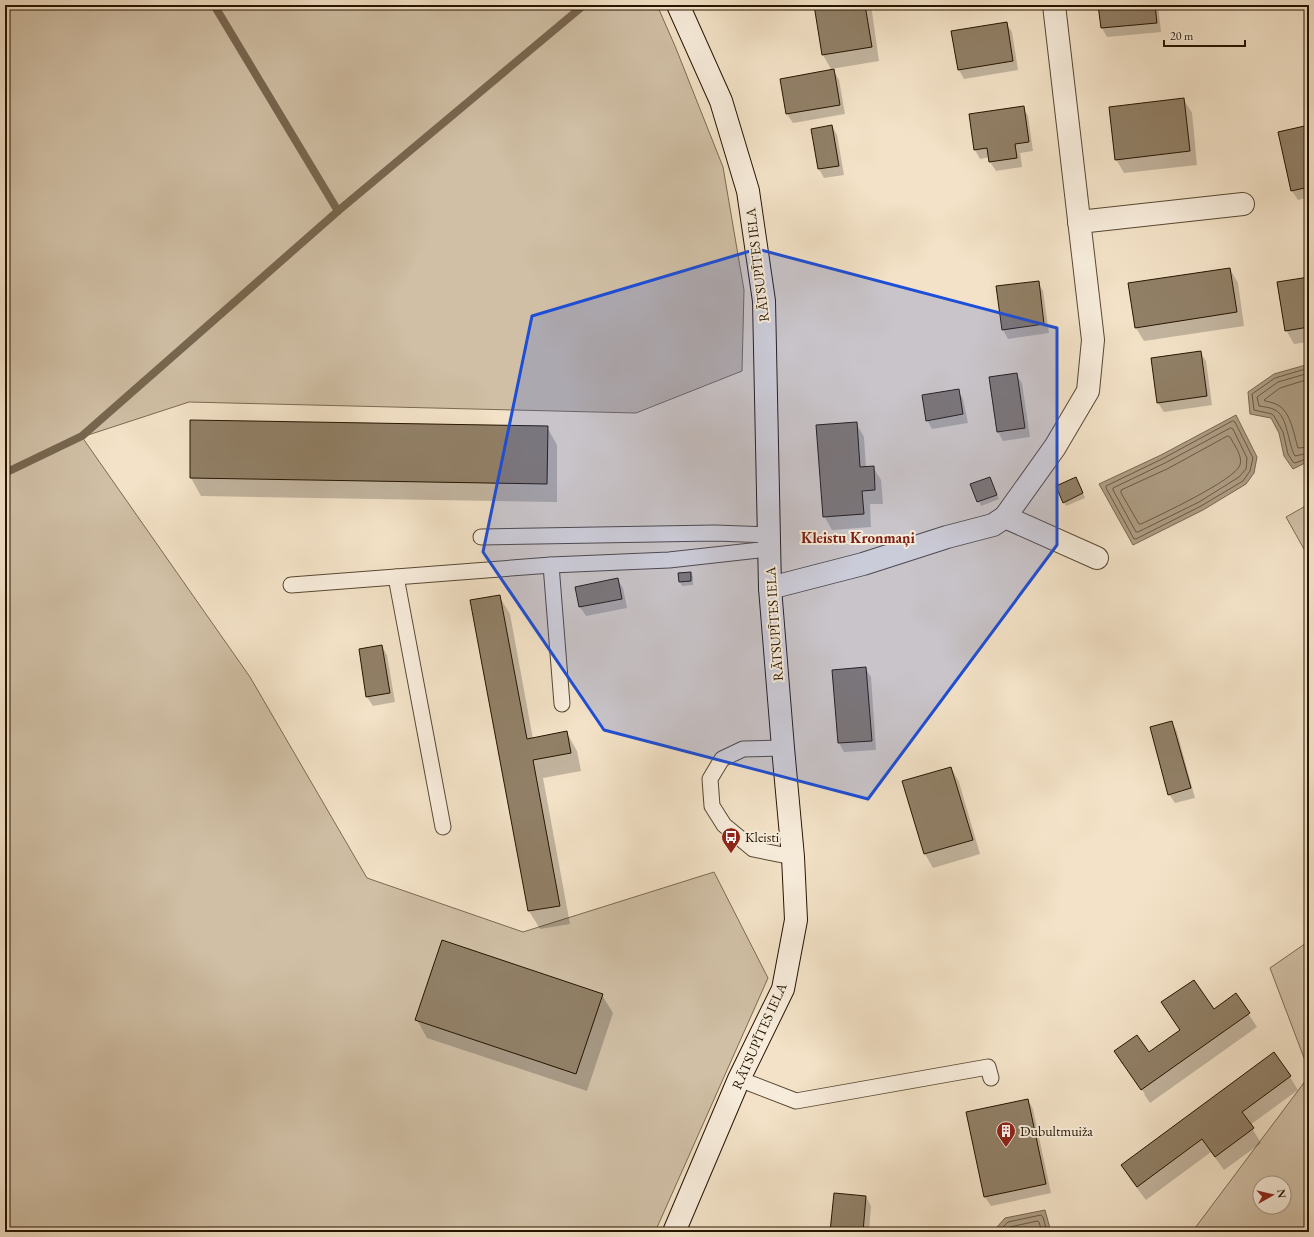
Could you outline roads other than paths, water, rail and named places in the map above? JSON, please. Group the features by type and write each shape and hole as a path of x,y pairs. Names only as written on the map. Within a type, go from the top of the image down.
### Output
{"street":[{"name":"RĀTSUPĪTES IELA","path":"674,1232 739,1079 783,989 796,920 793,857 770,588 764,301 748,191 720,101 678,5"},
{"path":"770,588 863,564 947,537 993,525 1005,516 1055,447 1088,391 1093,340 1054,5"},
{"path":"1079,222 1243,204"},
{"path":"1005,516 1097,558"}],"lane":[{"path":"481,537 715,532 769,542"},
{"path":"291,585 551,565 669,560 769,542"},
{"path":"551,565 562,704"},
{"path":"396,577 443,827"},
{"path":"783,748 743,749 722,759 710,779 712,806 724,825 753,849 793,857"},
{"path":"739,1079 796,1101 988,1067 991,1078"}],"water":[{"path":"1309,364 1309,461 1293,469 1284,456 1279,433 1271,418 1250,414 1248,392 1274,374"},
{"path":"1236,415 1257,457 1254,473 1246,484 1203,510 1133,545 1099,484 1161,455"},
{"path":"1045,1210 1051,1232 998,1232 997,1227 1005,1218"}],"waterway":[{"path":"214,5 338,211"},
{"path":"5,473 82,436 338,211 584,5"}],"place":[{"name":"Kleisti","path":"731,854"},
{"name":"Dubultmuiža","path":"1006,1148"}],"district":[{"name":"Kleistu Kronmaņi","path":"858,538"}]}
